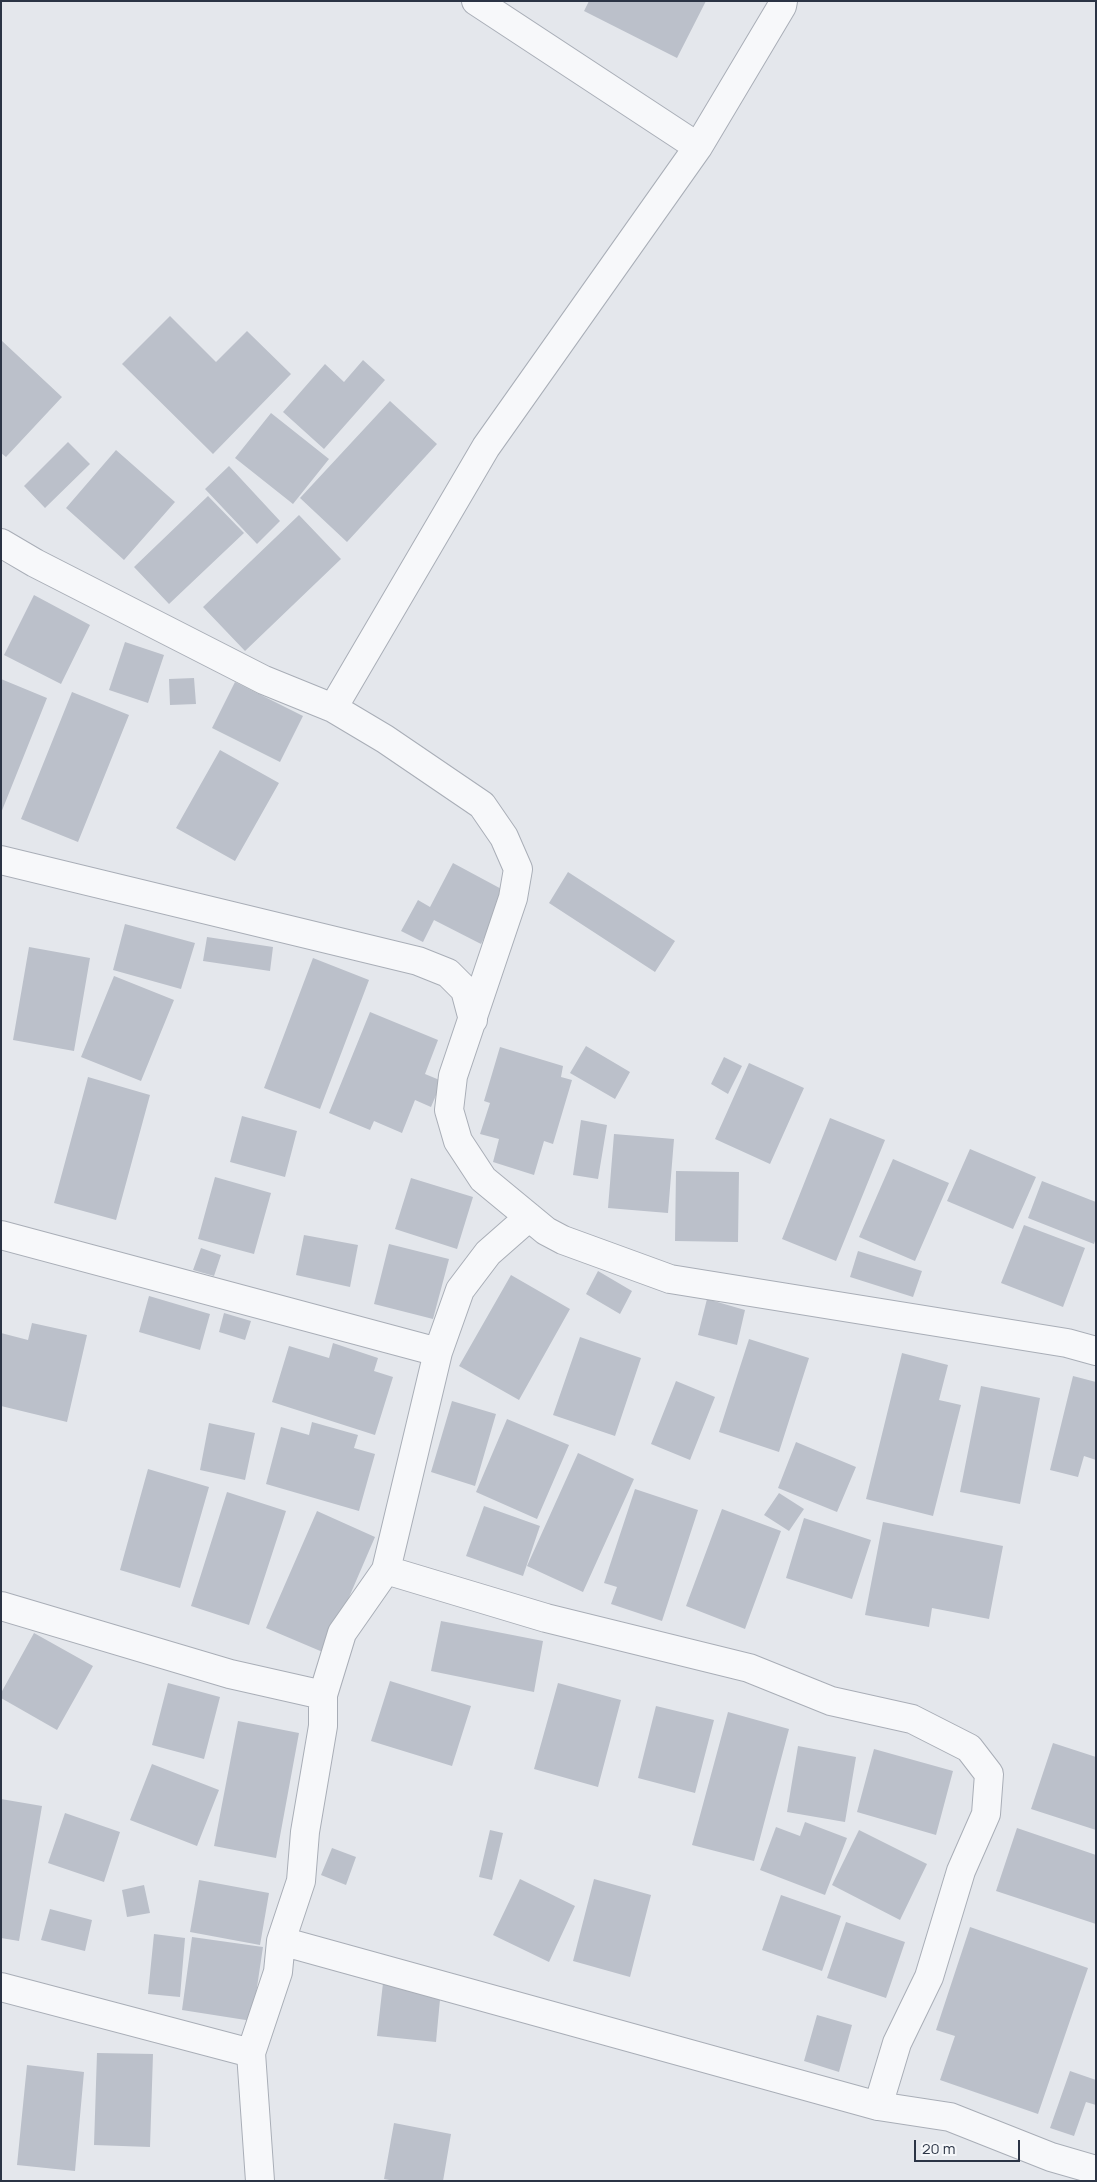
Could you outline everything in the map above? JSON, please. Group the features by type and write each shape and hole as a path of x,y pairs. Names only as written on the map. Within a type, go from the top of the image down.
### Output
{"street":[{"path":"476,1 698,147"},
{"path":"333,708 486,447 698,147 782,6 782,1"},
{"path":"1,543 35,563 264,680 333,708 385,739 482,805 504,837 518,869 513,898 453,1076 449,1110 458,1141 483,1179 546,1231 563,1240 670,1279 1058,1341 1096,1351"},
{"path":"1,860 418,961 448,973 465,990 473,1020"},
{"path":"260,2181 250,2053 278,1972 281,1941 301,1881 305,1832 322,1726 323,1695 342,1633 386,1570 438,1352 460,1290 488,1253 529,1217"},
{"path":"1,1235 438,1352"},
{"path":"386,1570 546,1618 749,1668 831,1701 912,1719 970,1748 989,1774 986,1814 961,1871 929,1977 897,2043 878,2106"},
{"path":"1,1606 230,1674 323,1695"},
{"path":"281,1941 878,2106 950,2117 1051,2157 1096,2170"},
{"path":"1,1987 250,2053"}],"building":[{"path":"589,1 706,1 677,58 584,11"},
{"path":"170,316 216,362 247,331 291,374 213,454 122,364"},
{"path":"1,340 62,397 6,457 1,453"},
{"path":"363,360 385,380 324,449 283,412 325,364 344,382"},
{"path":"390,401 437,444 347,542 300,498"},
{"path":"271,413 329,459 293,504 235,458"},
{"path":"68,442 90,464 45,508 24,486"},
{"path":"116,450 175,502 124,560 66,508"},
{"path":"229,466 280,521 257,544 205,489"},
{"path":"208,496 244,533 169,604 134,567"},
{"path":"299,515 341,559 245,651 203,607"},
{"path":"34,595 90,625 61,684 4,655"},
{"path":"125,642 164,655 148,703 109,690"},
{"path":"194,678 196,704 170,705 169,679"},
{"path":"1,679 47,698 1,813"},
{"path":"235,682 303,716 280,762 212,728"},
{"path":"72,692 129,715 78,842 21,819"},
{"path":"220,750 279,783 235,861 176,828"},
{"path":"453,863 507,892 481,944 434,920 423,942 401,931 418,900 430,907"},
{"path":"568,872 675,941 655,972 549,903"},
{"path":"125,924 195,943 181,989 113,970"},
{"path":"207,937 273,947 270,971 203,961"},
{"path":"29,947 90,958 74,1051 13,1040"},
{"path":"313,958 369,980 320,1109 264,1088"},
{"path":"114,976 174,1000 141,1081 81,1057"},
{"path":"370,1012 438,1040 425,1074 442,1081 431,1107 415,1100 402,1133 374,1121 370,1130 329,1113"},
{"path":"586,1046 630,1072 615,1099 570,1073"},
{"path":"500,1047 563,1066 561,1077 572,1080 553,1144 544,1141 534,1175 493,1162 499,1139 480,1134 490,1103 484,1101"},
{"path":"724,1057 742,1066 728,1094 711,1084"},
{"path":"749,1063 804,1088 770,1164 715,1139"},
{"path":"88,1077 150,1095 116,1220 54,1203"},
{"path":"242,1116 297,1131 285,1177 230,1162"},
{"path":"830,1118 885,1140 836,1261 782,1239"},
{"path":"581,1120 607,1125 598,1179 573,1175"},
{"path":"614,1134 674,1139 668,1213 608,1208"},
{"path":"970,1149 1036,1177 1013,1229 947,1201"},
{"path":"893,1159 949,1183 915,1261 859,1237"},
{"path":"676,1171 739,1172 738,1242 675,1241"},
{"path":"215,1177 271,1193 254,1254 198,1239"},
{"path":"411,1178 473,1197 457,1249 395,1229"},
{"path":"1042,1181 1096,1202 1096,1238 1094,1244 1028,1218"},
{"path":"1024,1225 1085,1248 1063,1307 1001,1283"},
{"path":"304,1235 358,1245 350,1287 296,1275"},
{"path":"389,1244 449,1259 433,1319 374,1304"},
{"path":"201,1248 221,1255 214,1276 193,1270"},
{"path":"858,1251 922,1271 913,1297 850,1277"},
{"path":"598,1271 632,1291 620,1314 586,1294"},
{"path":"511,1275 570,1309 519,1400 459,1366"},
{"path":"149,1296 210,1314 200,1350 139,1332"},
{"path":"707,1299 745,1310 737,1345 698,1335"},
{"path":"224,1313 251,1321 245,1340 219,1332"},
{"path":"32,1323 87,1335 67,1422 1,1406 1,1333 28,1340"},
{"path":"580,1337 641,1358 615,1436 553,1415"},
{"path":"749,1339 809,1358 779,1452 719,1432"},
{"path":"333,1343 378,1358 374,1371 393,1377 375,1435 272,1402 289,1346 329,1358"},
{"path":"902,1353 948,1365 939,1400 961,1405 933,1516 866,1499"},
{"path":"1073,1376 1096,1382 1096,1460 1084,1456 1078,1477 1050,1470"},
{"path":"676,1381 715,1397 690,1460 651,1444"},
{"path":"981,1386 1040,1398 1020,1504 960,1492"},
{"path":"452,1401 496,1414 475,1486 431,1472"},
{"path":"507,1419 569,1445 537,1519 476,1492"},
{"path":"312,1422 358,1435 354,1448 375,1454 359,1511 266,1484 281,1427 309,1435"},
{"path":"209,1423 255,1433 245,1480 200,1470"},
{"path":"796,1442 856,1467 837,1512 778,1488"},
{"path":"578,1453 634,1479 583,1592 527,1566"},
{"path":"148,1469 209,1487 180,1588 120,1570"},
{"path":"635,1489 698,1510 662,1621 611,1604 617,1587 604,1583"},
{"path":"227,1492 286,1511 249,1625 191,1606"},
{"path":"779,1493 804,1509 789,1531 764,1515"},
{"path":"484,1506 540,1526 523,1576 466,1556"},
{"path":"722,1509 781,1531 745,1629 686,1606"},
{"path":"317,1511 375,1537 325,1653 266,1628"},
{"path":"804,1518 871,1540 852,1599 786,1578"},
{"path":"883,1522 1003,1546 989,1619 932,1608 929,1627 865,1615"},
{"path":"441,1621 543,1641 534,1692 431,1671"},
{"path":"34,1633 93,1666 57,1730 1,1698 1,1693"},
{"path":"390,1681 471,1706 452,1766 371,1741"},
{"path":"168,1683 220,1697 204,1759 152,1745"},
{"path":"558,1683 621,1700 598,1787 534,1769"},
{"path":"656,1706 714,1720 695,1793 638,1778"},
{"path":"728,1712 789,1729 754,1861 692,1845"},
{"path":"238,1721 299,1733 276,1858 214,1846"},
{"path":"1053,1743 1096,1757 1096,1830 1031,1809"},
{"path":"798,1746 856,1757 845,1822 787,1812"},
{"path":"874,1749 953,1771 936,1835 857,1812"},
{"path":"152,1764 219,1790 197,1846 130,1820"},
{"path":"1,1799 42,1806 19,1941 1,1938"},
{"path":"65,1813 120,1832 104,1882 48,1863"},
{"path":"805,1822 847,1838 825,1895 760,1870 776,1827 800,1836"},
{"path":"1017,1828 1096,1855 1096,1924 996,1891"},
{"path":"490,1830 503,1833 492,1880 479,1877"},
{"path":"859,1830 927,1864 900,1920 832,1885"},
{"path":"332,1848 356,1857 346,1885 321,1875"},
{"path":"520,1879 575,1906 549,1962 493,1935"},
{"path":"594,1879 651,1895 630,1977 573,1961"},
{"path":"199,1880 269,1893 260,1945 190,1932"},
{"path":"144,1885 150,1913 127,1917 122,1890"},
{"path":"781,1895 841,1916 822,1971 762,1950"},
{"path":"50,1909 92,1920 85,1951 41,1940"},
{"path":"846,1922 905,1942 886,1998 827,1978"},
{"path":"970,1927 1088,1968 1038,2114 940,2080 955,2036 936,2030"},
{"path":"154,1934 185,1938 180,1997 148,1994"},
{"path":"192,1937 263,1947 252,2021 182,2010"},
{"path":"383,1983 441,1989 436,2042 377,2036"},
{"path":"817,2015 852,2025 839,2072 804,2061"},
{"path":"97,2053 153,2054 150,2147 94,2145"},
{"path":"27,2065 84,2072 75,2171 17,2165"},
{"path":"1070,2071 1096,2080 1096,2105 1086,2102 1074,2136 1050,2128"},
{"path":"394,2123 451,2134 443,2181 395,2181 384,2179"}]}
